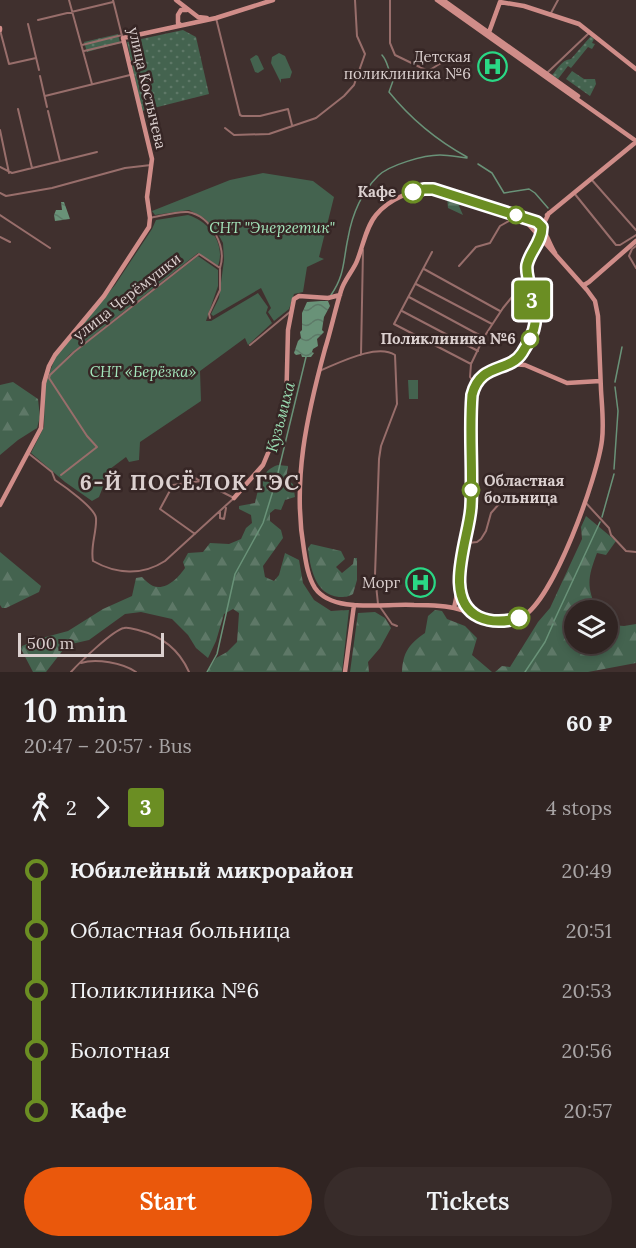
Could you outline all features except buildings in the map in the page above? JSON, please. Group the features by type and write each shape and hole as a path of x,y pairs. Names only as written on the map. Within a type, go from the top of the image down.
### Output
{"main road":[{"path":"176,0 198,17 206,18 260,0"},
{"path":"176,0 178,23 181,25"},
{"path":"123,38 216,18 273,0"},
{"path":"437,0 487,33"},
{"path":"445,0 495,40 636,140"},
{"path":"487,33 492,26 500,2 550,14 583,27 588,34 636,69"},
{"path":"169,28 174,25 183,9 193,13 197,19 194,23"},
{"name":"улица Костычева","path":"123,38 150,152 151,165 147,195 150,218"},
{"path":"544,75 636,140"},
{"path":"615,126 631,143 627,149"},
{"path":"538,224 636,140"},
{"path":"555,253 538,224 433,189 424,189 388,204 370,224 362,248 340,295 319,370 300,464 301,534 308,570 316,590 328,601 354,605 454,608 494,621 520,618 533,609 542,597 558,565 585,502 597,467 602,442 597,311 590,287 591,279"},
{"path":"538,224 549,213"},
{"path":"520,217 538,224"},
{"path":"0,505 42,424 43,391 49,366 55,355 104,297 149,227 150,218"},
{"path":"538,224 541,237 592,296"},
{"path":"454,608 471,507 472,402 476,385 490,371 516,360 535,331 537,322 527,267 541,237"},
{"path":"584,285 636,241"},
{"path":"575,275 584,280 591,279"},
{"path":"234,498 255,477 263,465 286,410 288,330 296,296 328,298 340,295"},
{"path":"523,352 524,362 530,367"},
{"path":"508,364 530,367 567,383 600,381"},
{"path":"459,588 463,601 476,615"},
{"path":"345,672 354,605"}],"street":[{"path":"69,0 92,84"},
{"path":"225,128 234,135 268,135 316,118 344,96 355,83 366,54 357,36 355,0"},
{"path":"390,0 390,43 395,55 428,71 451,57"},
{"path":"492,0 500,2"},
{"path":"550,14 558,0"},
{"path":"38,20 113,1"},
{"name":"улица Костычева","path":"113,1 123,38"},
{"path":"216,18 240,114 260,116 288,110 293,127"},
{"path":"28,24 39,70"},
{"path":"0,29 9,64 36,58"},
{"path":"544,75 588,34"},
{"path":"82,45 123,38"},
{"path":"84,51 123,38"},
{"path":"45,96 130,75"},
{"path":"40,76 60,161"},
{"path":"18,109 32,168"},
{"path":"0,130 9,173"},
{"path":"0,167 9,173 97,152"},
{"path":"0,193 6,196 52,188 125,168 151,165"},
{"path":"591,178 636,230"},
{"path":"574,193 616,245 636,235"},
{"path":"150,218 188,212 202,219 217,237 221,251 220,290 209,314 210,318"},
{"path":"0,215 50,248"},
{"path":"459,266 476,247 490,243 500,226 520,217"},
{"path":"0,237 10,242"},
{"path":"636,246 629,256 636,268"},
{"path":"361,355 362,248"},
{"path":"432,252 394,324 471,364"},
{"name":"улица Черёмушки","path":"61,475 97,447 87,436 49,378 50,375 74,352 199,254 220,268"},
{"path":"476,385 470,377 471,364 500,311 520,287 527,267"},
{"path":"424,269 500,311"},
{"path":"416,284 492,324"},
{"path":"409,297 484,338"},
{"path":"250,345 291,311"},
{"path":"402,311 478,351"},
{"path":"319,370 378,351 389,352 395,356 396,410 381,446 375,575 378,604 392,624 397,626"},
{"path":"27,453 52,472 54,479 93,511 96,519 92,558 96,563 132,573 144,571 162,563 234,498 186,473"},
{"path":"195,534 160,509 173,485 201,481"},
{"path":"585,502 609,528 616,541 627,551 636,552"},
{"path":"465,543 476,542 481,538 493,509 499,504 506,504"},
{"path":"220,512 220,518 225,518 226,507"},
{"path":"70,672 118,631 127,628 151,633 163,639 182,658 189,672"},
{"path":"80,663 103,662 126,667 136,672"}],"green space":[{"path":"183,30 196,37 209,94 142,111 127,42"},
{"path":"118,34 120,43 87,52 84,42"},
{"path":"591,36 594,39 592,43 595,44 592,49 588,47 571,68 568,66 558,79 552,75 562,63 571,59"},
{"path":"279,53 285,56 292,72 290,78 281,79 281,83 271,63 272,57"},
{"path":"256,55 264,69 258,73 255,72 250,59"},
{"path":"572,71 584,79 595,79 596,84 590,96 566,79"},
{"name":"СНТ \"Энергетик\"","path":"263,173 313,181 334,197 319,257 324,259 307,267 303,292 294,294 289,309 274,321 268,312 271,308 261,288 213,316 211,314 219,298 224,260 223,243 217,232 204,218 189,210 155,215 152,211 230,180"},
{"path":"447,198 462,202 459,206 463,215 448,208"},
{"name":"СНТ «Берёзка»","path":"188,215 203,222 214,234 220,250 218,266 198,253 70,354 49,376 70,356 198,256 218,270 218,286 206,321 211,321 258,293 268,307 266,313 272,323 248,345 245,338 200,371 201,401 140,442 139,460 129,462 126,457 110,469 99,497 92,501 31,453 44,427 45,384 56,356 115,285 156,220"},
{"path":"408,380 418,380 418,399 409,399"},
{"path":"13,382 38,399 40,417 37,428 0,455 0,385"},
{"path":"288,466 286,479 293,484 295,497 285,500 281,510 275,509 270,513 270,521 281,530 283,538 263,566 265,577 274,581 279,575 285,553 299,560 303,583 314,600 331,611 349,610 342,672 207,672 216,658 227,652 237,642 239,613 233,609 224,614 208,658 196,648 188,635 172,619 141,612 125,614 89,640 67,645 46,672 33,672 21,649 22,646 68,631 103,609 132,596 136,578 142,577 153,586 163,587 176,579 185,568 183,562 188,553 203,552 210,543 229,544 241,539 246,528 252,523 251,515 239,509 239,506 255,503 264,475 272,467"},
{"path":"586,516 616,541 606,555 597,553 590,582 593,600 564,600 564,654 618,654 618,626 636,624 636,663 588,672 495,672 502,666 510,667 538,622 550,608 582,539 581,527"},
{"path":"311,544 341,551 345,559 336,567 342,573 353,564 354,558 357,558 357,580 353,594 339,597 331,595 319,586 310,563 308,548"},
{"path":"0,552 41,586 39,592 6,608 0,605"},
{"path":"435,610 442,611 447,619 465,626 477,638 472,655 492,672 402,672 408,649 425,633 428,616"},
{"path":"375,612 385,618 391,628 380,648 368,662 369,672 350,672 358,613"}],"water":[{"path":"61,202 64,202 70,219 55,221 56,210 62,210"},
{"name":"Кузьмиха","path":"328,301 330,306 324,317 322,330 324,332 317,339 318,346 313,349 314,353 311,357 296,355 294,353 301,338 302,313 307,302"}],"waterway":[{"name":"Кузьмиха","path":"382,55 394,78 389,92 425,128 467,157"},
{"name":"Кузьмиха","path":"331,295 341,274 355,212 367,189 378,176 407,161 433,155 467,158"},
{"name":"Кузьмиха","path":"478,164 492,173 504,193 529,189 548,208"},
{"name":"Кузьмиха","path":"615,382 622,347"},
{"name":"Кузьмиха","path":"207,672 217,654 235,574 263,523 276,481 306,357"},
{"name":"Кузьмиха","path":"614,469 618,411 615,387"},
{"name":"Кузьмиха","path":"602,517 614,474"},
{"name":"Кузьмиха","path":"554,621 600,522"},
{"name":"Кузьмиха","path":"525,672 545,642 553,624"}],"bus line":[{"name":"3","path":"413,192 433,189 537,222 542,227 541,237 527,267 536,318 535,331 516,360 496,367 484,376 479,380 472,395 471,507 459,588 463,601 476,615 488,620 500,621 519,618"}],"place":[{"name":"Детская поликлиника №6","path":"492,66"},
{"name":"Кафе","path":"413,192"},
{"name":"Поликлиника №6","path":"530,339"},
{"name":"Областная больница","path":"471,490"},
{"name":"Морг","path":"421,583"}],"district":[{"name":"6-Й ПОСЁЛОК ГЭС","path":"190,483"}]}
